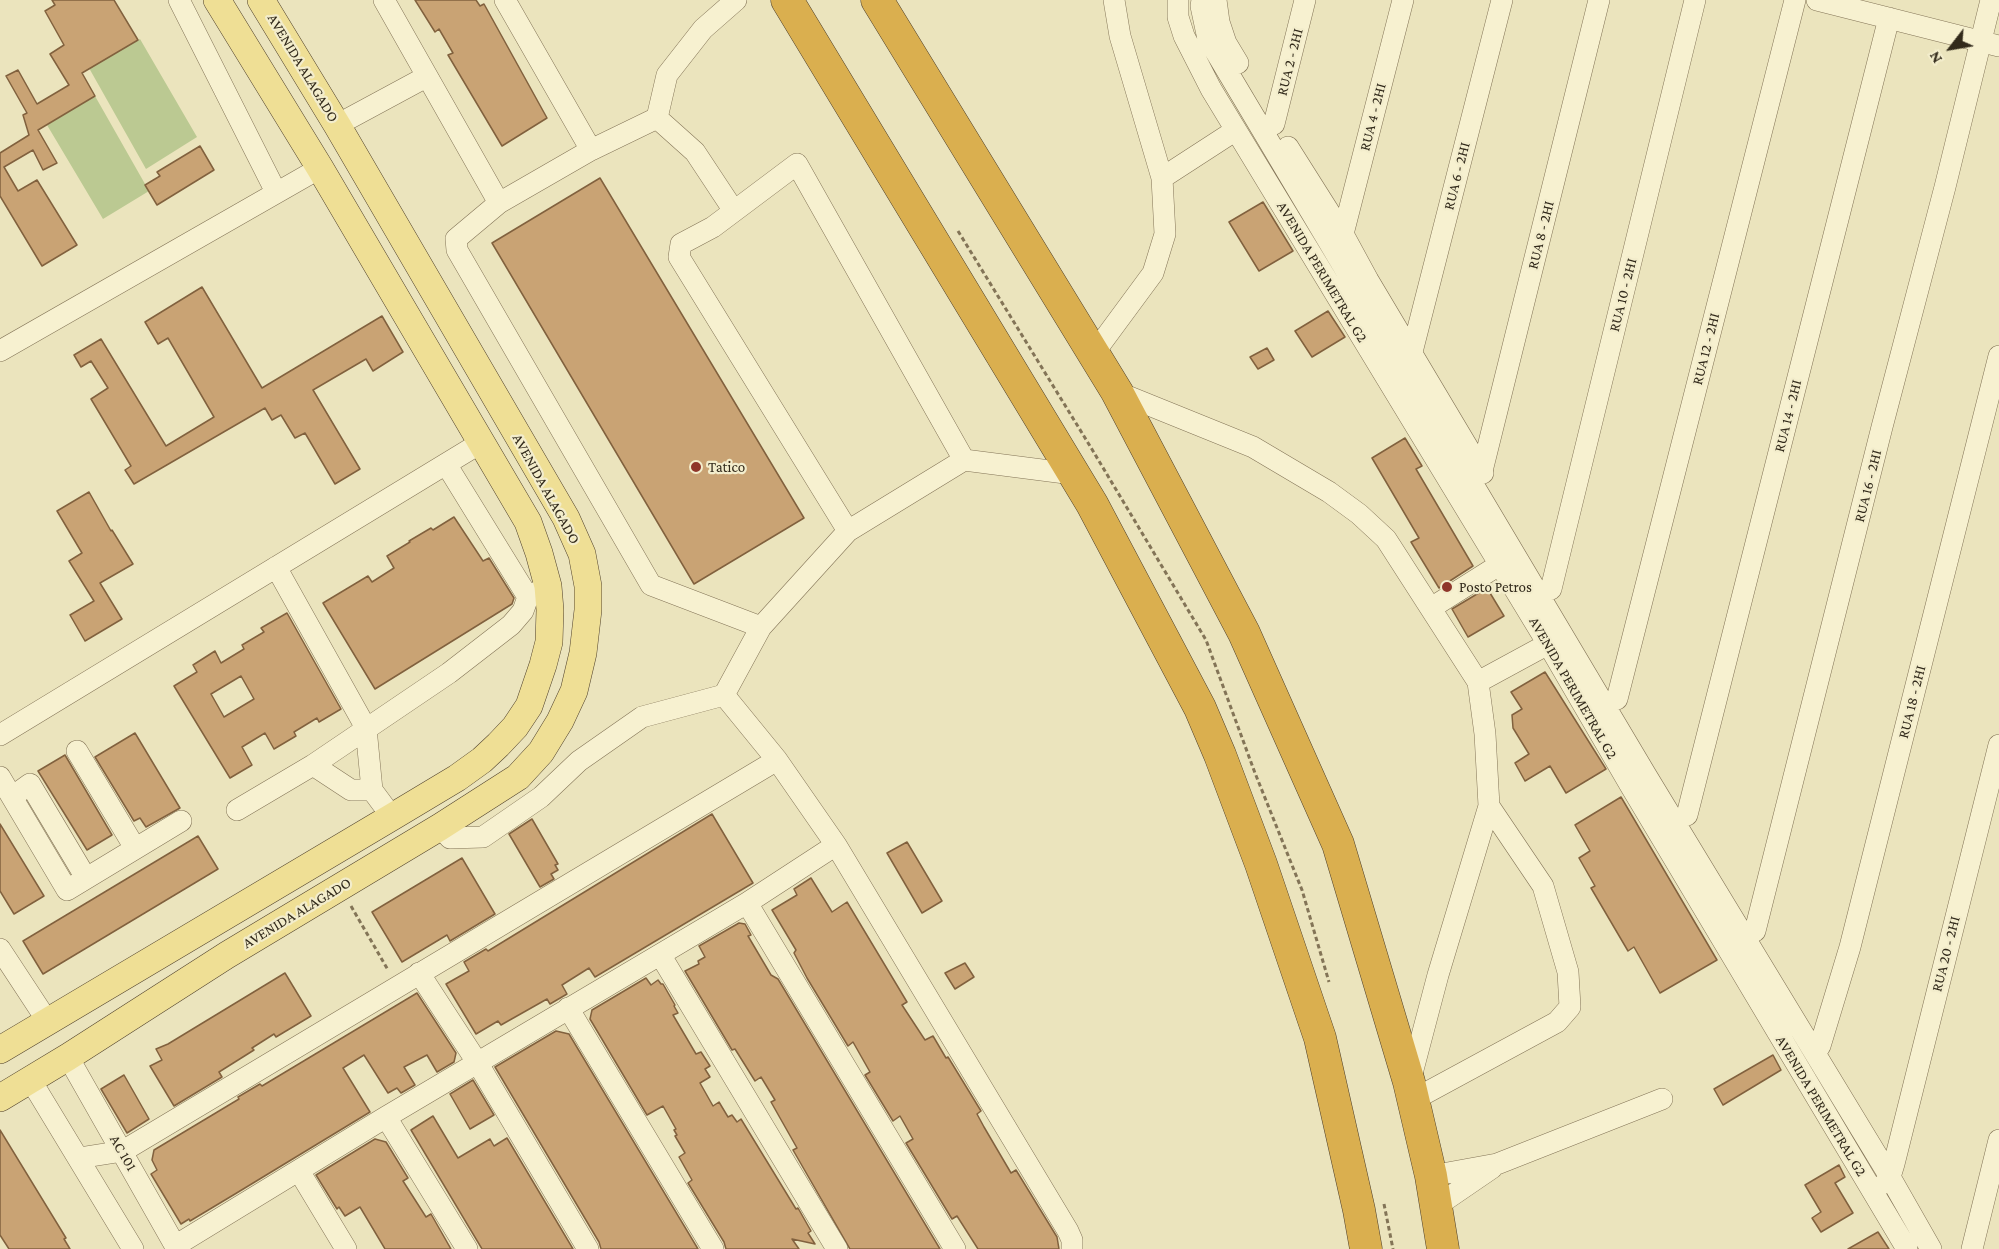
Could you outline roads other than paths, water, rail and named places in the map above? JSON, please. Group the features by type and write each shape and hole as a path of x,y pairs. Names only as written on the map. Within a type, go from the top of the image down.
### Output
{"highway":[{"path":"787,0 1092,504 1200,708 1245,820 1320,1038 1366,1249"},
{"path":"877,0 1118,392 1244,633 1338,844 1411,1091 1431,1176 1443,1249"}],"main road":[{"path":"3,1041 48,1022 389,819 482,760 514,727 529,706 549,642 550,610 538,592 540,553 528,522 320,168 217,0"},
{"name":"AVENIDA ALAGADO","path":"0,1098 227,955 341,888 518,777 541,752 565,711 583,653 588,586 582,554 566,518 337,125 261,0"},
{"path":"389,819 412,834 440,827"},
{"path":"378,864 397,842 389,819"}],"street":[{"path":"179,0 276,192"},
{"path":"384,0 499,203"},
{"path":"505,0 591,150"},
{"path":"657,118 667,75 703,29 736,0"},
{"path":"1094,353 1153,273 1165,234 1162,178 1120,36 1114,0"},
{"name":"AVENIDA PERIMETRAL G2","path":"1178,0 1178,17 1184,36 1211,89 1338,298 1412,352 1617,699 1621,735 1644,776 1687,815 1892,1171 1912,1232"},
{"path":"1202,0 1201,6 1208,39 1362,284 1338,298"},
{"name":"AVENIDA PERIMETRAL G2","path":"1216,0 1219,22 1226,43 1343,234 1379,329 1499,565 1548,644 1621,735 1868,1184 1912,1232 1945,1249"},
{"name":"RUA 2 - 2HI","path":"1274,124 1305,0"},
{"name":"RUA 4 - 2HI","path":"1343,234 1403,0"},
{"name":"RUA 6 - 2HI","path":"1412,352 1502,0"},
{"name":"RUA 8 - 2HI","path":"1482,471 1599,0"},
{"name":"RUA 10 - 2HI","path":"1551,589 1695,0"},
{"name":"RUA 12 - 2HI","path":"1617,699 1796,0"},
{"path":"1816,0 1989,43"},
{"name":"RUA 16 - 2HI","path":"1755,931 1882,427 1946,187 1989,43 1991,0"},
{"name":"RUA 14 - 2HI","path":"1687,815 1889,18"},
{"path":"337,125 426,77"},
{"path":"657,118 591,150 499,203 456,239 457,250 651,585 761,627"},
{"path":"657,118 695,152 734,211"},
{"path":"1162,178 1236,130"},
{"path":"848,531 679,256 681,244 712,227 796,164 964,460"},
{"path":"0,351 320,168"},
{"path":"1379,329 1621,735"},
{"name":"RUA 18 - 2HI","path":"1820,1046 1853,936 1999,356"},
{"path":"1118,392 1252,447 1329,492 1359,514 1386,539 1478,682 1485,735 1489,806 1438,975 1411,1091"},
{"path":"0,735 482,442"},
{"path":"440,827 450,838 483,837 541,798 579,761 642,717 724,695 761,627 848,531 964,460 1073,474"},
{"path":"237,810 313,765 449,673 511,625 538,592 446,464"},
{"path":"1431,608 1499,565"},
{"path":"276,567 366,728 372,790 389,819"},
{"path":"1478,682 1548,644"},
{"path":"724,695 777,760 836,845 1068,1231 1072,1240 1072,1249"},
{"name":"RUA 20 - 2HI","path":"1892,1171 1999,745"},
{"path":"77,751 135,848"},
{"path":"79,1158 123,1151 777,760"},
{"path":"313,765 351,790 372,790"},
{"path":"1644,776 1892,1171 1884,1184 1876,1187 1868,1184"},
{"path":"0,777 12,797 30,784 86,878 181,821"},
{"path":"1411,1091 1557,1022 1570,1007 1568,972 1543,886 1489,806"},
{"path":"176,1247 477,1062 661,956 836,845"},
{"path":"747,903 955,1249"},
{"path":"0,949 48,1022"},
{"path":"661,956 837,1249"},
{"path":"419,973 477,1062 588,1249"},
{"path":"568,1008 712,1249"},
{"name":"AC 101","path":"68,1057 176,1247"},
{"path":"30,1079 133,1249"},
{"path":"1431,1176 1497,1164 1662,1099"},
{"path":"386,1117 466,1249"},
{"path":"1972,1249 1999,1140"},
{"path":"1435,1207 1497,1164"},
{"path":"299,1171 346,1249"},
{"path":"1912,1232 1931,1249"}],"place":[{"name":"Tatico","path":"696,467"},
{"name":"Posto Petros","path":"1447,587"}]}
